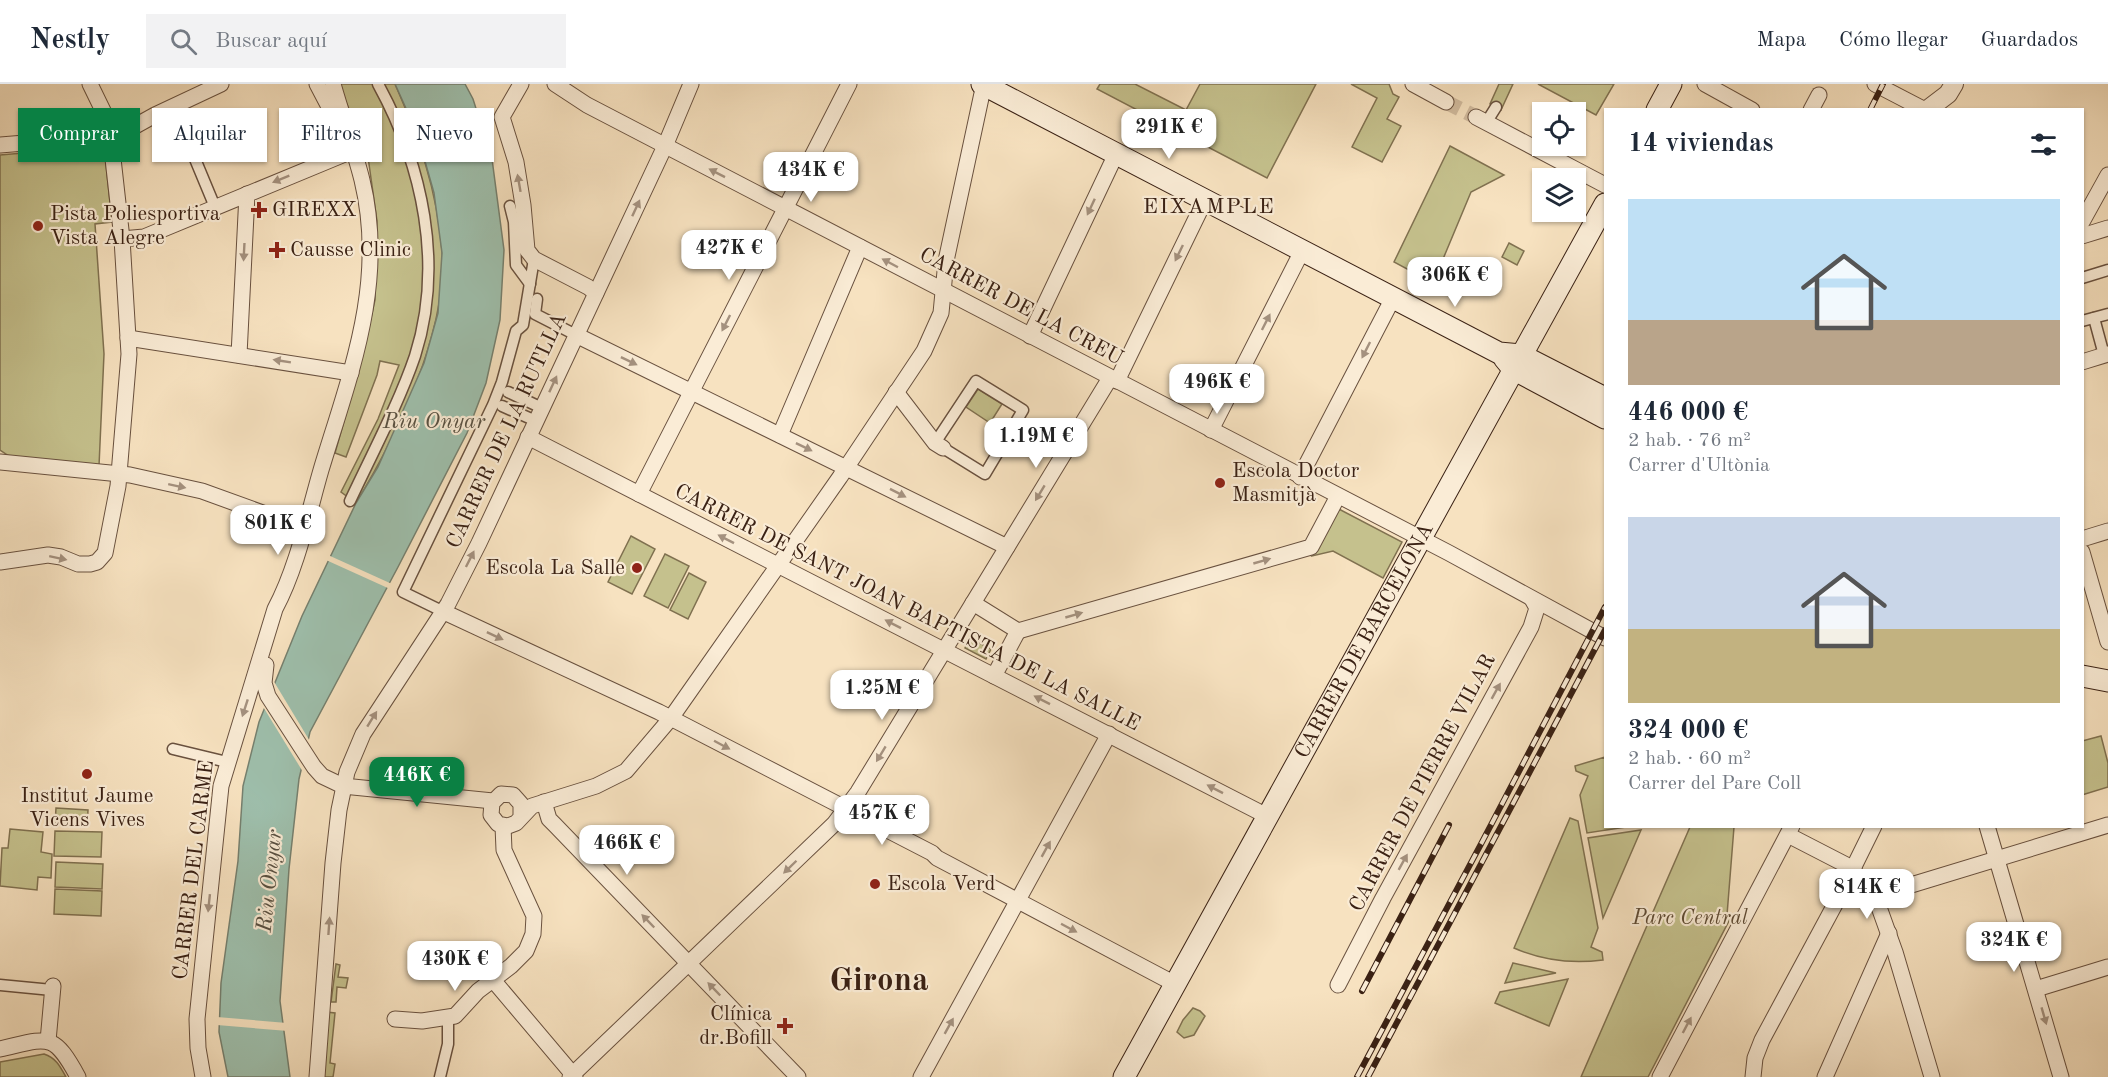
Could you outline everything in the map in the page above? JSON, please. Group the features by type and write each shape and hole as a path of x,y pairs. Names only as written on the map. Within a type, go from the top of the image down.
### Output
{"main road":[{"path":"983,84 1511,359 1604,417"},
{"path":"1658,108 1671,84"},
{"name":"CARRER DE BARCELONA","path":"1124,1077 1420,539 1511,359 1604,206"},
{"path":"1511,359 1604,398"},
{"path":"2084,676 2108,681"},
{"path":"2084,690 2108,695"}],"street":[{"path":"90,84 102,108"},
{"path":"140,124 221,84"},
{"name":"CARRER DEL CARME","path":"317,84 329,108"},
{"path":"324,84 331,108"},
{"name":"CARRER DEL CARME","path":"333,84 340,108"},
{"path":"350,501 415,355 425,315 429,275 428,237 423,203 410,158 378,84"},
{"path":"521,84 502,117 516,162 527,250 534,259 596,293"},
{"name":"CARRER DE LA CREU","path":"555,84 587,105 1338,496 1604,637"},
{"name":"CARRER DE LA RUTLLA","path":"317,1077 333,863 343,786 350,763 363,734 442,611 488,524 665,146 691,84"},
{"path":"639,494 849,84"},
{"path":"550,800 501,794 490,807 491,815 503,826 514,825 532,806 596,786 626,771 671,718 924,351 941,313 946,261 983,84"},
{"path":"1704,84 1748,108"},
{"path":"1875,84 1922,108"},
{"path":"1929,108 1948,94 1954,84"},
{"path":"1418,85 1446,102"},
{"path":"1812,108 1819,95"},
{"path":"173,106 215,207"},
{"path":"1496,107 1481,120 1604,184"},
{"path":"0,145 18,143"},
{"path":"1030,336 1116,154"},
{"path":"0,562 48,555 84,565 97,562 102,558 106,547 120,475 129,354 122,239 113,162"},
{"path":"122,239 144,237 325,162"},
{"name":"CARRER DEL CARME","path":"203,1077 198,1048 197,1019 221,786 274,609 283,593 304,528 351,373 366,312 369,243 362,181 356,162"},
{"path":"2084,218 2108,175"},
{"path":"239,355 247,194"},
{"path":"493,980 573,1076 819,839 858,792 1007,547 1114,380 1204,200"},
{"path":"510,206 514,222 516,265 532,291 523,325 516,331 505,390 402,592 671,718 932,853 937,858 1175,984"},
{"path":"2084,235 2108,228"},
{"path":"780,435 860,247"},
{"path":"1211,430 1302,251"},
{"path":"534,259 532,291 535,314 1007,547"},
{"path":"2084,277 2108,270"},
{"path":"1300,477 1393,298"},
{"path":"2084,320 2108,314"},
{"path":"2084,361 2106,355 2094,318"},
{"path":"128,338 351,373"},
{"path":"896,392 936,442 986,474 1023,410 976,381 936,442"},
{"path":"505,390 539,414"},
{"path":"498,404 539,414"},
{"name":"CARRER DE SANT JOAN BAPTISTA DE LA SALLE","path":"528,437 1267,816"},
{"path":"0,462 120,475 202,491 304,528"},
{"path":"994,676 1018,631 1311,547 1338,496"},
{"path":"2084,538 2108,531"},
{"path":"2084,559 2108,642"},
{"path":"283,593 280,624 263,676 266,692 322,776 343,786 493,801"},
{"name":"CARRER DE PIERRE VILAR","path":"1338,985 1388,888 1531,627 1537,608 1532,599"},
{"path":"974,603 1018,631"},
{"path":"921,1077 1108,734"},
{"path":"172,749 227,762"},
{"path":"509,794 516,796 520,802 523,809 521,817"},
{"path":"550,800 549,819 798,1077"},
{"path":"1875,896 2108,825"},
{"path":"395,1019 422,1021 455,1016 478,992 526,951 533,934 534,916 504,850 503,826"},
{"path":"1753,1077 1755,1058 1762,1040 1873,828"},
{"path":"1988,828 2061,1077"},
{"path":"1659,1077 1790,831 1875,896 1932,1077"},
{"path":"1825,1077 1888,933"},
{"path":"2036,989 2108,967"},
{"path":"0,985 53,988 48,1041"},
{"path":"441,1077 448,1044 448,1017"},
{"path":"0,1049 48,1041 56,1044 62,1050 78,1077"}],"green space":[{"path":"338,84 395,84 405,108 394,108 394,162 425,162 436,206 442,251 442,282 437,315 417,382 388,447 356,503 341,492 378,419 399,365 380,361 377,375 346,457 335,453 363,354 375,300 377,221 369,162 382,162 382,108 349,108"},
{"path":"1100,84 1135,84 1186,110 1200,84 1316,84 1267,178 1097,89"},
{"path":"1351,84 1389,84 1393,94 1399,97 1387,119 1401,126 1382,162 1352,147 1377,98"},
{"path":"1499,84 1513,84 1501,110 1490,104"},
{"path":"1538,84 1614,84 1596,115 1586,110 1586,102 1572,102"},
{"path":"1450,146 1504,175 1471,192 1433,283 1394,262"},
{"path":"18,153 18,162 106,162 112,222 95,224 104,354 99,466 9,456 0,450 0,155"},
{"path":"1509,243 1524,251 1517,265 1502,257"},
{"path":"978,389 1002,404 990,423 966,407"},
{"path":"1337,508 1402,542 1383,578 1333,551 1312,556"},
{"path":"631,536 655,549 632,594 608,582"},
{"path":"665,554 689,566 668,608 644,596"},
{"path":"689,573 706,582 688,619 670,610"},
{"path":"970,638 991,649 986,659 965,648"},
{"path":"2101,736 2108,763 2108,787 2084,794 2084,740"},
{"path":"1604,757 1604,828 1620,828 1587,833 1580,795 1588,776 1576,771 1575,766"},
{"path":"56,808 88,810 87,826 55,824"},
{"path":"1570,818 1578,821 1598,928 1591,947 1602,952 1603,960 1580,962 1558,960 1536,956 1514,948"},
{"name":"Parc Central","path":"1690,828 1734,828 1727,915 1731,917 1648,1077 1581,1077"},
{"path":"10,829 43,832 41,852 52,854 51,878 38,877 37,890 0,886 2,848 8,848"},
{"path":"1641,830 1603,918 1588,838"},
{"path":"55,831 102,832 101,857 54,856"},
{"path":"56,862 103,864 102,889 55,887"},
{"path":"55,889 102,891 101,916 54,914"},
{"path":"1513,963 1556,973 1505,983"},
{"path":"336,964 340,965 338,977 348,978 346,988 337,987 336,1002 331,1002"},
{"path":"1568,979 1549,1026 1495,1003 1500,992"},
{"path":"1193,1008 1205,1016 1194,1035 1184,1038 1177,1032"},
{"path":"326,1012 335,1013 330,1063 335,1064 333,1077 322,1077"},
{"path":"44,1054 55,1060 66,1077 0,1077 0,1062"}],"water":[{"name":"Riu Onyar","path":"395,84 465,84 476,108 406,108"},
{"name":"Riu Onyar","path":"425,162 492,162 504,250 500,320 486,383 467,433 310,732 299,779 289,869 280,1001 290,1077 228,1077 219,1032 221,983 238,861 243,786 259,722 302,616 356,503 378,467 424,363 438,313 442,253 434,193"}],"pier":[{"path":"328,555 392,584 390,589 326,560"},
{"path":"273,680 311,743 303,772 262,705"},
{"path":"217,1017 287,1023 288,1031 217,1025"}],"tunnel":[{"path":"1446,102 1476,117"}],"railway":[{"path":"1871,108 1883,84"},
{"path":"1357,1077 1604,609"},
{"path":"1368,1077 1604,632"},
{"path":"1362,991 1449,825"}],"place":[{"name":"GIREXX","path":"259,210"},
{"name":"Pista Poliesportiva Vista Alegre","path":"38,226"},
{"name":"Causse Clinic","path":"277,250"},
{"name":"Escola Doctor Masmitjà","path":"1220,483"},
{"name":"Escola La Salle","path":"637,568"},
{"name":"Institut Jaume Vicens Vives","path":"87,774"},
{"name":"Escola Verd","path":"875,884"},
{"name":"Clínica dr.Bofill","path":"785,1026"}],"district":[{"name":"EIXAMPLE","path":"1209,207"},
{"name":"Girona","path":"879,981"}]}
